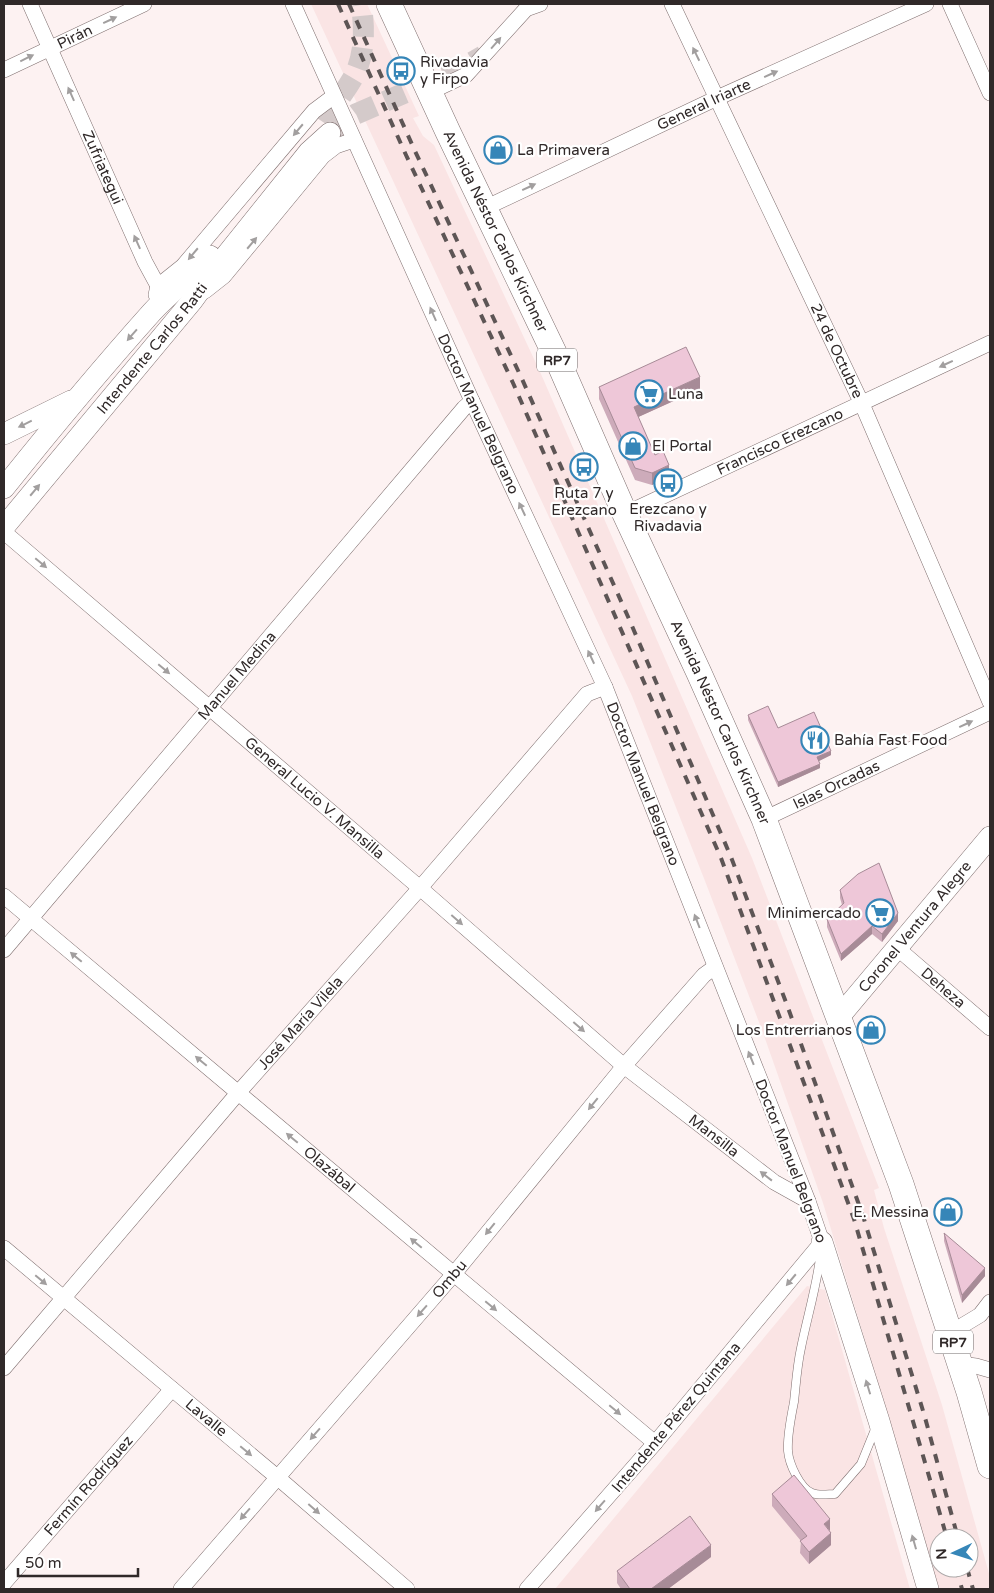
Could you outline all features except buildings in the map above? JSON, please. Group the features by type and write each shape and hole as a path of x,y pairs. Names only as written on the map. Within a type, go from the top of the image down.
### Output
{"main road":[{"name":"Avenida Néstor Carlos Kirchner","path":"389,4 559,363 625,514 764,819 901,1184 960,1364 990,1466"},
{"name":"Intendente Carlos Ratti","path":"4,488 154,310 209,258 326,127 309,152 216,268 192,301 4,527"},
{"path":"4,434 78,398"},
{"name":"Coronel Ventura Alegre","path":"839,1017 990,838"},
{"name":"Doctor Manuel Belgrano","path":"822,1242 879,1421 928,1589"}],"street":[{"name":"Zufriategui","path":"30,4 145,262 158,286"},
{"name":"Pirán","path":"4,70 144,4"},
{"name":"Doctor Manuel Belgrano","path":"293,4 472,401 605,687 808,1201 822,1242"},
{"name":"24 de Octubre","path":"672,4 862,404 990,702"},
{"name":"General Iriarte","path":"485,208 718,98 926,4"},
{"path":"950,4 990,93"},
{"path":"430,92 466,75 531,5"},
{"path":"158,286 183,266 314,111 334,96"},
{"name":"Intendente Carlos Ratti","path":"192,301 224,276 323,156 336,146 354,140"},
{"name":"Intendente Carlos Ratti","path":"154,310 158,286"},
{"name":"Francisco Erezcano","path":"625,514 990,343"},
{"name":"Manuel Medina","path":"4,950 464,408 472,401"},
{"name":"General Lucio V. Mansilla","path":"4,532 210,707 624,1066"},
{"name":"José María Vilela","path":"4,1368 238,1092 420,888 587,694 605,687"},
{"name":"Islas Orcadas","path":"764,819 990,712"},
{"name":"Olazábal","path":"4,896 655,1443"},
{"name":"Deheza","path":"897,948 990,1028"},
{"name":"Ombu","path":"181,1589 454,1275 624,1066 704,975 715,967"},
{"name":"Mansilla","path":"624,1066 774,1182 808,1201"},
{"name":"Intendente Pérez Quintana","path":"527,1589 655,1443 822,1242"},
{"name":"Lavalle","path":"4,1248 277,1477 407,1589"},
{"path":"950,1333 980,1315 990,1302"},
{"path":"960,1364 990,1370"},
{"name":"Fermín Rodríguez","path":"4,1582 172,1389"}],"lane":[{"path":"822,1242 816,1289 801,1348 790,1422 788,1451 790,1464 802,1484 812,1493 835,1494 861,1464 879,1421"}],"shaded area":[{"path":"311,4 367,4 419,116 413,118 423,136 434,145 541,374 752,858 879,1188 874,1190 884,1228 942,1405 976,1528 929,1528 929,1555 823,1203 762,1030 632,696"},
{"path":"807,1286 825,1290 910,1589 555,1589"},
{"path":"979,1538 990,1577 990,1589 939,1589 936,1578 979,1578"}],"tunnel":[{"path":"323,122 347,88 358,68 363,41 361,4"},
{"path":"330,133 356,114 460,69 483,56"}],"railway":[{"path":"338,4 406,155 513,383 721,858 854,1219 944,1528"},
{"path":"349,4 415,151 522,379 629,619 731,857 863,1216 924,1414 955,1528"},
{"path":"959,1578 962,1589"},
{"path":"970,1578 973,1589"}],"place":[{"name":"Rivadavia y Firpo","path":"401,71"},
{"name":"La Primavera","path":"498,150"},
{"name":"Luna","path":"649,394"},
{"name":"El Portal","path":"633,446"},
{"name":"Ruta 7 y Erezcano","path":"584,467"},
{"name":"Erezcano y Rivadavia","path":"668,483"},
{"name":"Bahía Fast Food","path":"815,740"},
{"name":"Minimercado","path":"880,913"},
{"name":"Los Entrerrianos","path":"871,1030"},
{"name":"E. Messina","path":"948,1212"}]}
